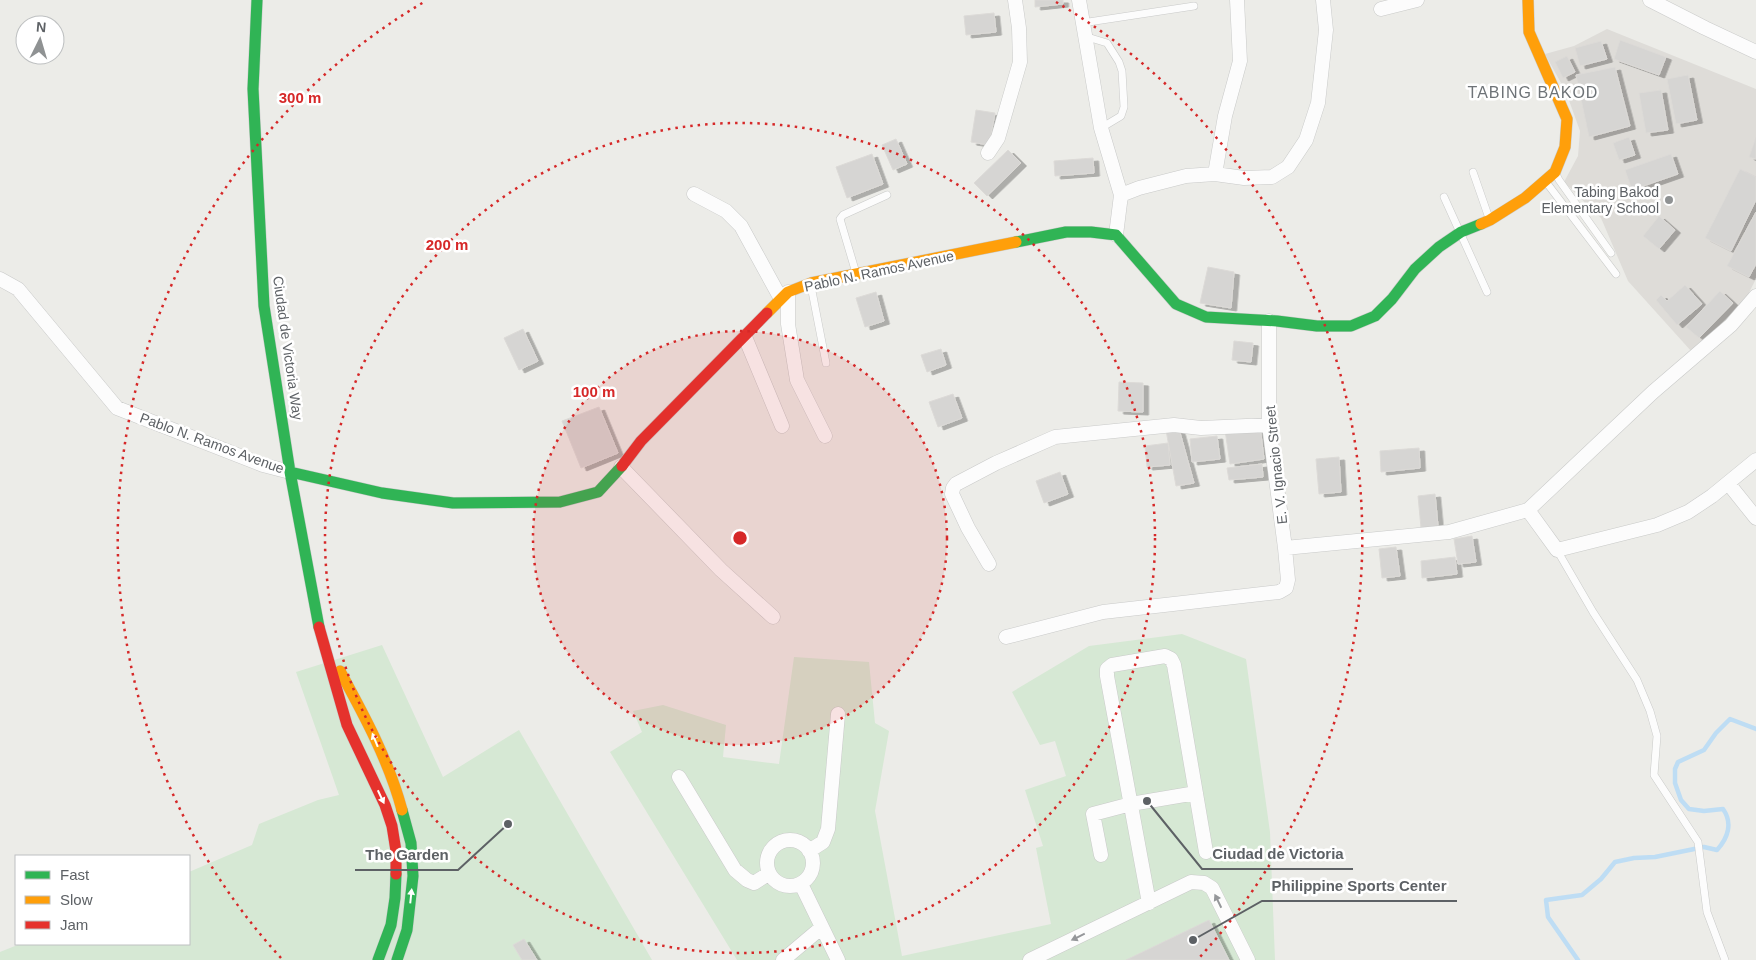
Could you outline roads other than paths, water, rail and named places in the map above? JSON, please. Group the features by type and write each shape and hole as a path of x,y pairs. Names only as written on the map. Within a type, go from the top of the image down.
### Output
{"street":[{"name":"Ciudad de Victoria Way","path":"256,0 252,89 264,306 290,472 322,637 347,725 385,805 392,826 397,869 395,898 391,925 378,960"},
{"path":"988,152 998,138 1020,62 1020,28 1015,0"},
{"path":"1078,0 1101,128 1121,195 1116,235 1176,304 1206,317 1317,326 1351,326 1375,316 1392,299 1415,269 1439,247 1460,232 1490,220 1525,198 1555,172 1565,147 1568,119 1529,32 1528,0"},
{"path":"1215,174 1225,116 1240,60 1238,0"},
{"path":"1121,195 1139,188 1186,176 1215,174 1244,178 1272,177 1288,167 1306,140 1318,103 1326,30 1323,0"},
{"path":"1381,9 1417,0"},
{"path":"1650,0 1756,52"},
{"path":"694,194 726,211 741,226 785,296 797,380 825,436"},
{"name":"Pablo N. Ramos Avenue","path":"0,279 18,289 117,408 263,465 382,493 453,503 560,502 598,492 641,441 785,296 811,283 1066,232 1116,235"},
{"path":"1285,548 1449,532 1528,510 1653,392 1731,325 1756,296"},
{"name":"E. V. Ignacio Street","path":"1006,637 1103,612 1279,592 1286,588 1288,580 1285,548 1269,425 1269,321"},
{"path":"744,337 782,426"},
{"path":"989,564 968,528 952,494 956,484 996,463 1056,437 1174,425 1202,428 1269,425"},
{"path":"1528,510 1557,550 1665,522 1688,512 1756,460"},
{"path":"621,467 722,570 773,617"},
{"path":"1728,483 1756,518"},
{"name":"Ciudad de Victoria Way","path":"322,637 368,722 398,795 407,823 411,843 413,876 407,930 397,960"},
{"path":"1149,903 1107,676 1107,670 1112,665 1165,656 1171,659 1174,665 1206,852"},
{"path":"809,851 823,842 828,829 838,714"},
{"path":"679,777 735,870 754,883 768,874"},
{"path":"1101,855 1093,814 1131,804 1196,793"},
{"path":"795,840 809,851 813,864 807,879 801,884 786,886 773,880 768,874 766,860 773,847 779,842 795,840"},
{"path":"1030,960 1191,882 1204,883 1212,888 1248,960"},
{"path":"801,884 838,960"},
{"path":"391,925 407,930"},
{"path":"783,960 821,928"}],"lane":[{"path":"1083,30 1194,6"},
{"path":"1083,30 1107,43 1120,62 1122,71 1124,107 1121,116 1101,128"},
{"path":"1472,172 1490,220"},
{"path":"1555,172 1611,253"},
{"path":"1545,182 1616,274"},
{"path":"856,274 840,219 843,215 887,195"},
{"path":"1444,197 1487,292"},
{"path":"811,283 826,362"},
{"path":"1557,550 1593,612 1637,680 1650,711 1657,736 1654,775 1698,842 1707,912 1725,960"}],"waterway":[{"path":"1578,960 1548,917 1546,900 1582,895 1601,879 1615,862 1634,858 1655,857 1704,847 1717,850 1728,830 1726,814 1723,809 1704,811 1689,809 1681,800 1675,783 1675,769 1678,762 1704,750 1716,733 1730,719 1756,729"}],"place":[{"name":"Tabing Bakod Elementary School","path":"1669,200"},
{"name":"Ciudad de Victoria","path":"1147,801"},
{"name":"The Garden","path":"508,824"},
{"name":"Philippine Sports Center","path":"1193,940"}],"district":[{"name":"TABING BAKOD","path":"1533,92"}]}
